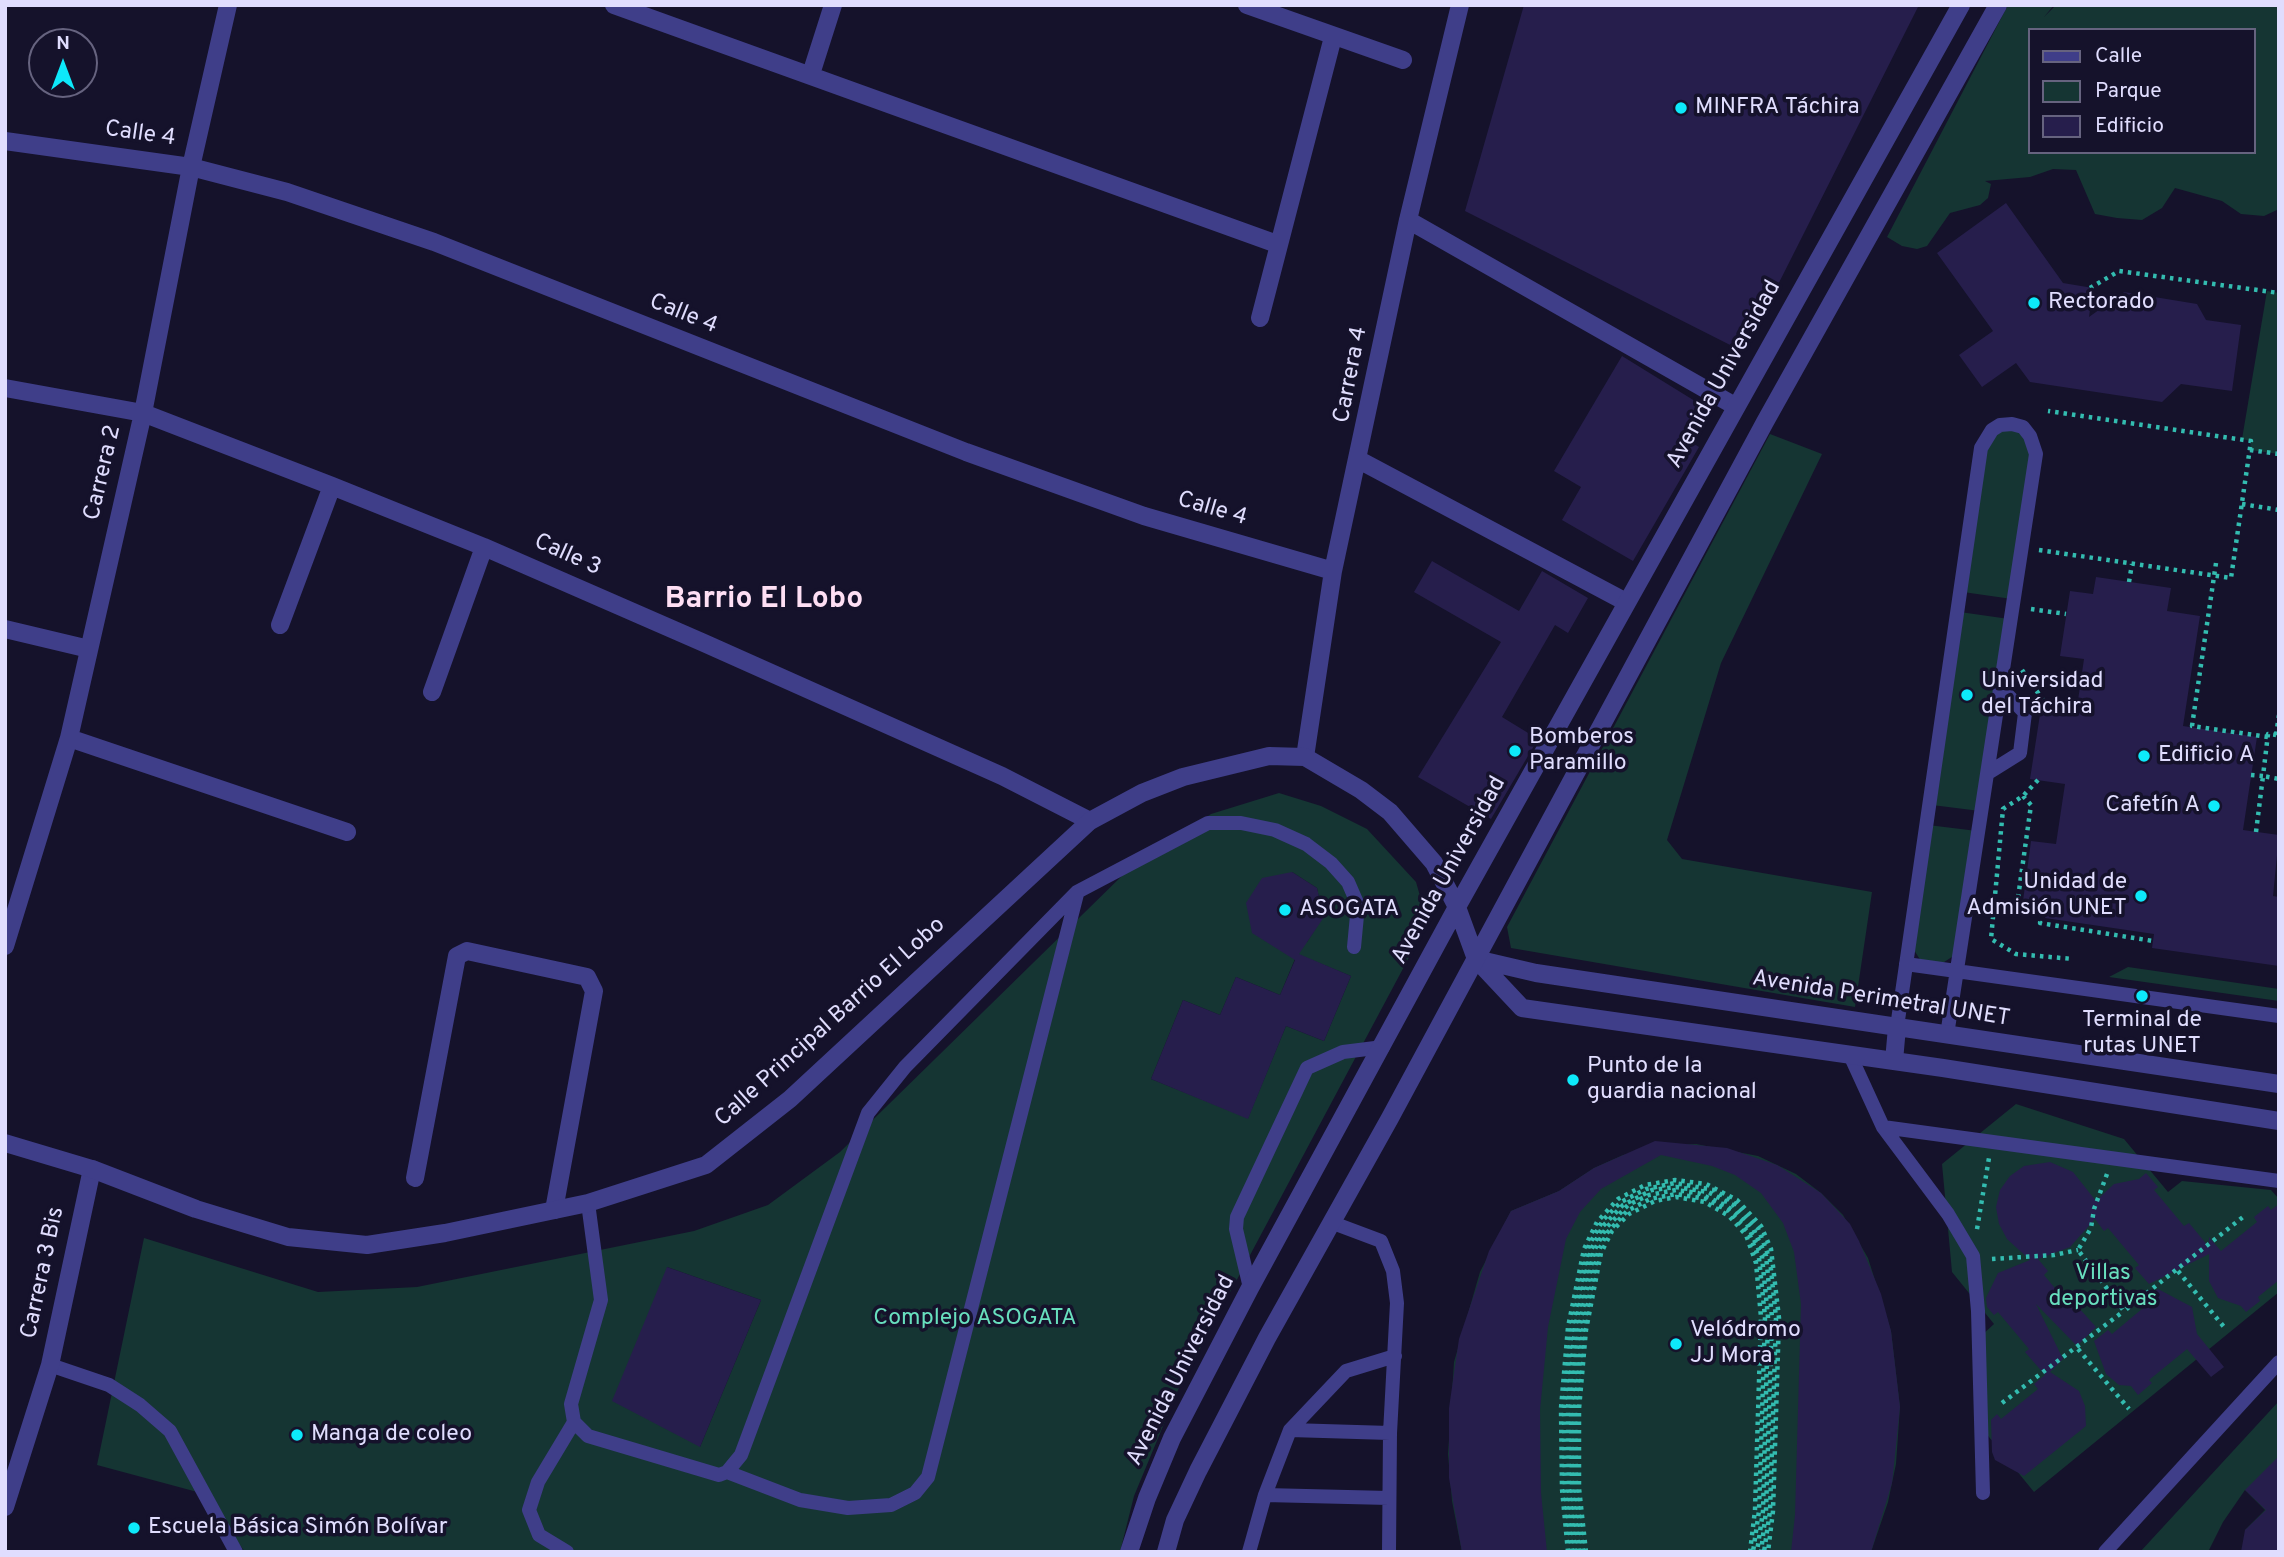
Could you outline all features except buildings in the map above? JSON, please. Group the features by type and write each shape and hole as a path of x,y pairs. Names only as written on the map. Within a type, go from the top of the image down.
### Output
{"street":[{"name":"Carrera 2","path":"5,946 69,738 144,413 191,167 228,5"},
{"path":"614,5 1276,244"},
{"path":"811,74 833,5"},
{"path":"1247,5 1403,60"},
{"name":"Carrera 4","path":"1305,757 1333,571 1359,460 1408,220 1461,5"},
{"name":"Avenida Universidad","path":"1129,1552 1147,1497 1172,1438 1251,1289 1457,907 1961,5"},
{"path":"1166,1552 1175,1520 1222,1424 1765,422 1998,5"},
{"path":"1259,318 1276,244 1333,37"},
{"name":"Calle 4","path":"5,141 191,167 287,192 434,242 966,452 1144,516 1333,571"},
{"path":"1408,220 1735,406"},
{"name":"Calle 3","path":"5,388 144,413 332,486 484,547 1002,776 1090,821"},
{"path":"1359,460 1626,602"},
{"path":"281,625 332,486"},
{"path":"432,692 484,547"},
{"path":"5,629 89,649"},
{"path":"69,738 347,832"},
{"name":"Calle Principal Barrio El Lobo","path":"5,1143 92,1168 195,1209 288,1237 366,1245 446,1233 588,1203 706,1165 799,1090 1090,821 1142,793 1224,764 1269,756 1305,757 1362,790 1390,812 1434,863 1457,907 1476,959"},
{"path":"415,1178 457,956 467,951 587,976 594,991 554,1210"},
{"path":"1476,959 1522,1008 1942,1068 2279,1121"},
{"name":"Avenida Perimetral UNET","path":"1476,959 1536,973 2279,1084"},
{"path":"1894,1061 1897,1027"},
{"path":"1942,1068 1947,1035"},
{"name":"Carrera 3 Bis","path":"5,1507 50,1364 92,1168"}],"lane":[{"path":"1897,1027 1981,448 1992,430 2000,425 2012,424 2023,428 2030,436 2036,454 1947,1035"},
{"path":"1988,773 2020,753 2025,713 2001,688"},
{"path":"727,1472 741,1455 868,1113 905,1067 1077,892 1208,822 1241,822 1275,830 1306,844 1340,872 1348,881 1358,905 1354,947"},
{"path":"588,1203 601,1300 571,1404 574,1422 588,1436 709,1474 727,1472 800,1500 848,1508 891,1505 915,1493 928,1477 1077,892"},
{"path":"1906,964 2279,1016"},
{"path":"1251,1289 1236,1229 1237,1217 1307,1068 1343,1052 1383,1047"},
{"path":"1850,1055 1883,1127 1948,1214 1973,1256 1978,1311 1983,1493"},
{"path":"1883,1127 2279,1181"},
{"path":"1333,1223 1381,1241 1393,1272 1395,1356 1390,1433 1389,1552"},
{"path":"1249,1552 1265,1495 1290,1430 1346,1371 1395,1356"},
{"path":"2105,1552 2279,1362"},
{"path":"50,1364 109,1385 140,1405 170,1431 236,1552"},
{"path":"567,1552 539,1535 529,1510 538,1482 574,1422"},
{"path":"1290,1430 1390,1433"},
{"path":"1265,1495 1389,1497"}],"path":[{"path":"2090,288 2119,271 2279,293"},
{"path":"2032,549 2231,578 2250,450 2251,441 2048,411"},
{"path":"2250,450 2279,454"},
{"path":"2242,504 2279,510"},
{"path":"2216,563 2192,726 2268,737"},
{"path":"2129,582 2133,564"},
{"path":"2023,608 2066,614"},
{"path":"2015,659 2050,710"},
{"path":"2256,832 2268,734 2277,735 2279,715"},
{"path":"2251,775 2279,779"},
{"path":"2038,780 2023,796 2003,809 1991,939 2016,954 2073,959"},
{"path":"2023,796 2031,805 2017,905 2043,908 2040,923 2153,941"},
{"path":"1991,1141 1973,1256 2007,1260 2078,1250"},
{"path":"2078,1250 2091,1227 2094,1209 2105,1180"},
{"path":"1578,1552 1563,1489 1562,1408 1570,1328 1587,1245 1602,1218 1624,1198 1646,1187 1680,1182 1714,1189 1740,1205 1759,1227 1772,1260 1777,1318 1771,1511 1758,1552"},
{"path":"1578,1552 1575,1409 1583,1330 1598,1252 1612,1226 1627,1211 1650,1199 1680,1194 1706,1199 1729,1211 1749,1233 1759,1258 1765,1317 1758,1552"},
{"path":"2002,1403 2178,1272 2243,1217"},
{"path":"2078,1250 2124,1311"},
{"path":"2178,1272 2224,1327"},
{"path":"2078,1349 2129,1409"}],"green space":[{"path":"2008,5 2054,5 2044,17 2056,5 2279,5 2279,209 2264,216 2241,214 2222,201 2175,188 2162,208 2142,220 2117,218 2095,214 2076,170 2053,169 2030,177 1985,181 1991,184 1988,198 1980,205 1950,213 1927,246 1917,249 1902,246 1887,237"},
{"path":"2267,291 2279,293 2279,454 2250,450 2251,441 2242,439"},
{"path":"2001,428 2021,431 2031,446 2012,599 1963,592 1984,449"},
{"path":"1770,434 1822,454 1721,663 1667,840 1682,859 1872,892 1855,1007 1511,948 1507,927"},
{"path":"1960,612 2009,619 1980,811 1932,805"},
{"name":"Complejo ASOGATA","path":"1279,793 1321,806 1367,829 1416,882 1424,910 1414,948 1178,1390 1134,1496 1120,1552 245,1552 201,1493 97,1465 144,1238 318,1292 417,1287 694,1231 768,1205 840,1152 1131,867 1211,814","holes":["1292,872 1317,888 1323,917 1307,942 1278,949","1297,954 1351,976 1324,1041 1286,1026 1248,1118 1151,1079 1183,1000 1220,1015 1236,977 1280,995","667,1267 761,1300 700,1447"]},
{"path":"1928,825 1977,831 1955,955 1941,964 1921,961 1912,947"},
{"path":"2128,967 2279,989 2279,1001 2109,977"},
{"name":"Villas deportivas","path":"2016,1104 2124,1139 2168,1192 2182,1181 2271,1190 2279,1199 2279,1292 2034,1492 1980,1426 1981,1336 1994,1324 1952,1272 1942,1164"},
{"name":"Velódromo JJ Mora","path":"1696,1144 1758,1156 1796,1174 1821,1193 1843,1215 1868,1258 1891,1331 1900,1407 1896,1464 1888,1502 1871,1552 1462,1552 1452,1501 1448,1454 1454,1362 1480,1272 1511,1211 1559,1191 1594,1168 1623,1155 1675,1145"},
{"path":"2279,1401 2279,1552 2245,1530 2265,1510 2245,1490 2223,1522 2208,1552 2140,1552"}],"place":[{"name":"MINFRA Táchira","path":"1681,108"},
{"name":"Rectorado","path":"2034,303"},
{"name":"Universidad del Táchira","path":"1967,695"},
{"name":"Bomberos Paramillo","path":"1515,751"},
{"name":"Edificio A","path":"2144,756"},
{"name":"Cafetín A","path":"2214,806"},
{"name":"Unidad de Admisión UNET","path":"2141,896"},
{"name":"ASOGATA","path":"1285,910"},
{"name":"Terminal de rutas UNET","path":"2142,996"},
{"name":"Punto de la guardia nacional","path":"1573,1080"},
{"name":"Velódromo JJ Mora","path":"1676,1344"},
{"name":"Manga de coleo","path":"297,1435"},
{"name":"Escuela Básica Simón Bolívar","path":"134,1528"}],"district":[{"name":"Barrio El Lobo","path":"764,601"}]}
